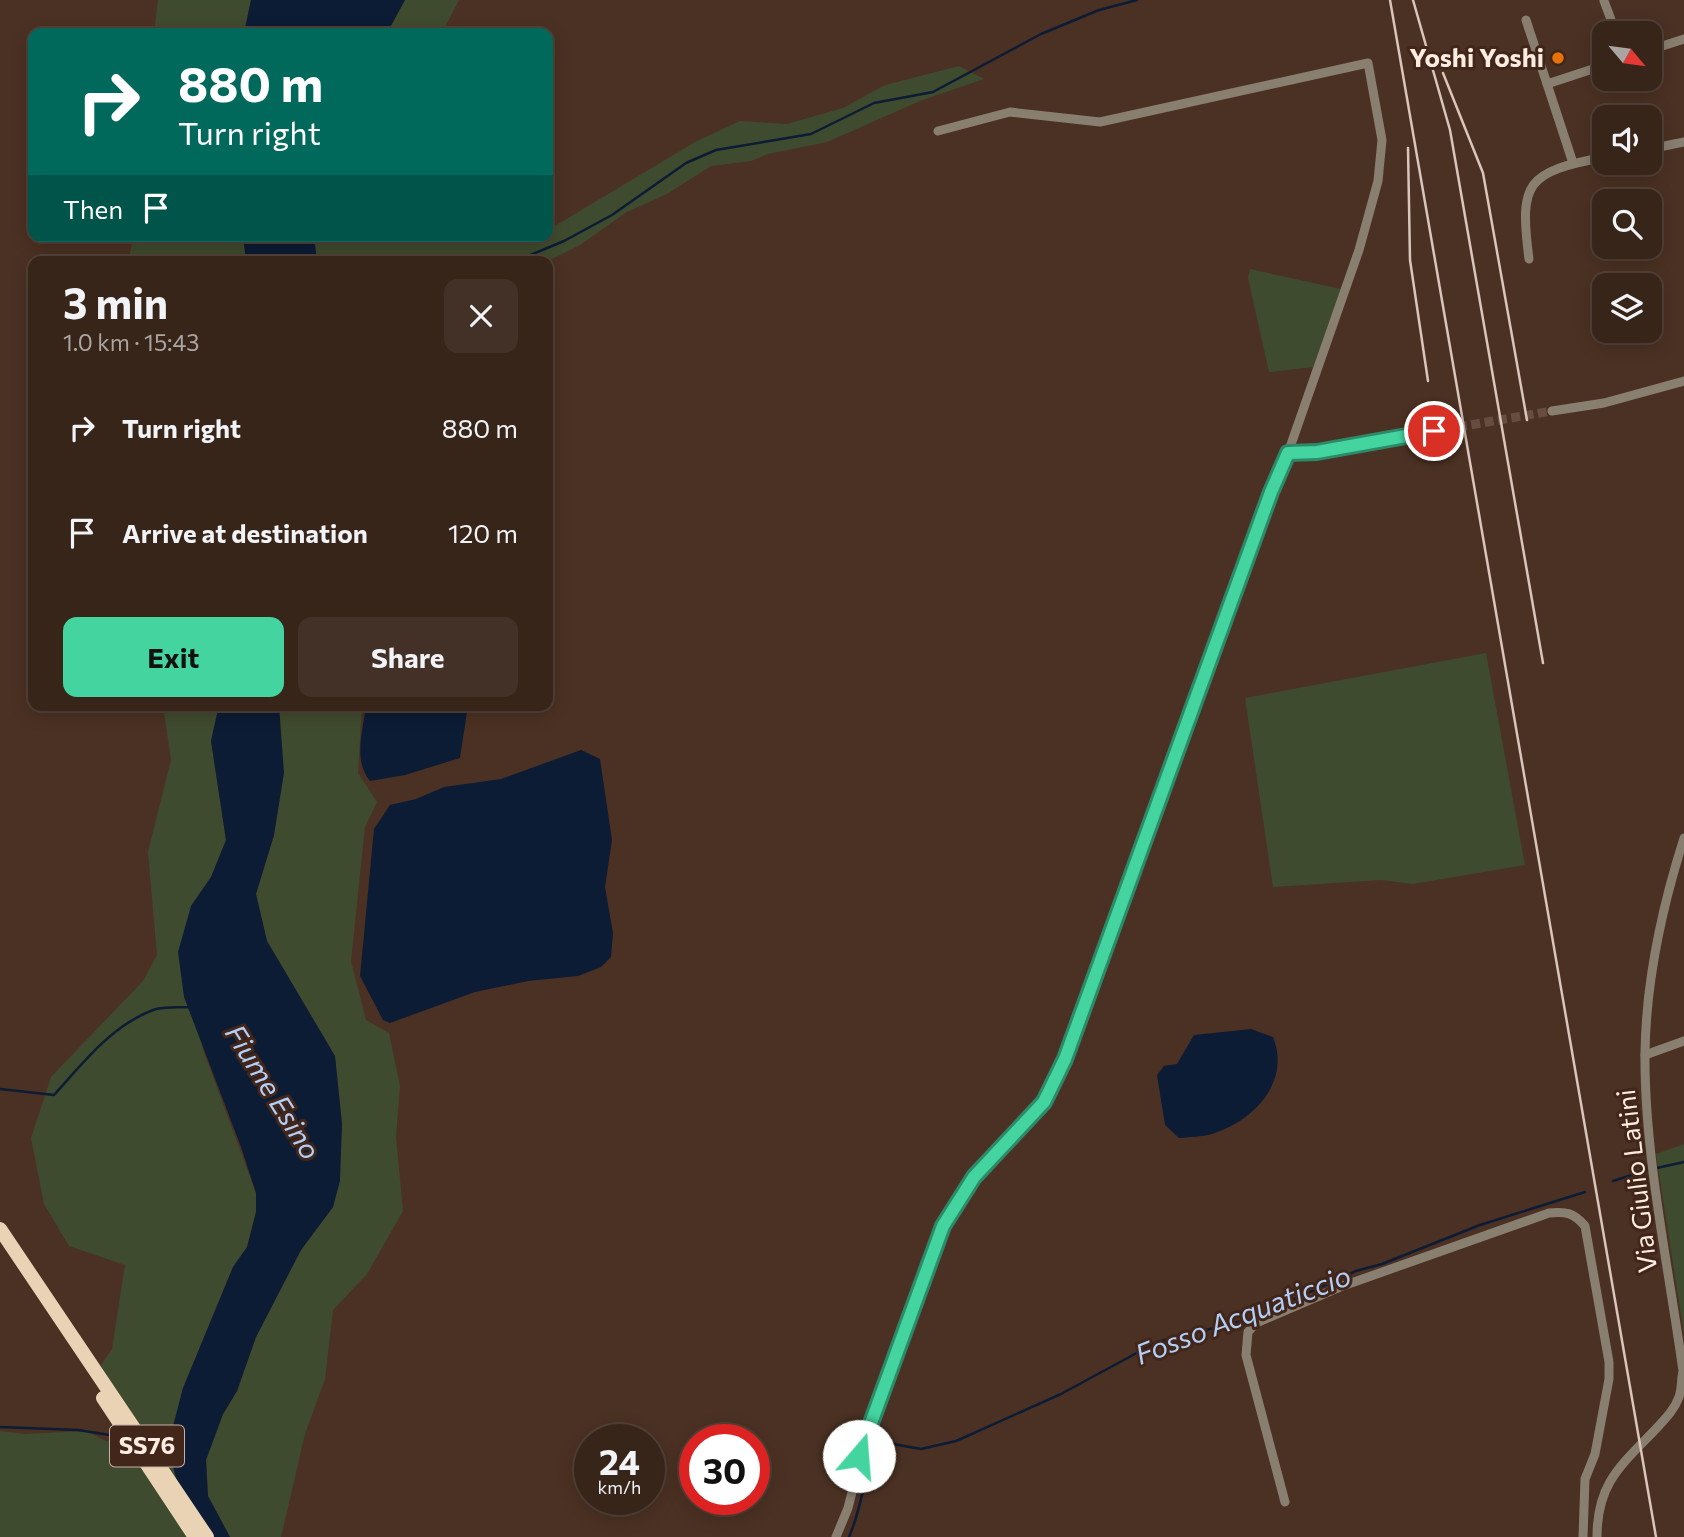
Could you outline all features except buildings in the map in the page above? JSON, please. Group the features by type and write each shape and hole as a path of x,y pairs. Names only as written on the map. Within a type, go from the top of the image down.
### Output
{"highway":[{"name":"SS76","path":"0,1229 195,1537"},
{"name":"SS76","path":"0,1246 83,1359 207,1537"}],"street":[{"path":"1604,1 1612,21"},
{"path":"1527,20 1573,163"},
{"path":"1662,46 1684,39"},
{"path":"836,1537 848,1508 868,1429 890,1378 943,1226 974,1177 1044,1102 1065,1059 1271,492 1288,453 1359,250 1378,181 1383,149 1368,63 1100,122 1010,112 938,131"},
{"path":"1547,84 1592,69"},
{"path":"1662,147 1684,142"},
{"path":"1529,259 1523,215 1525,196 1535,181 1573,163 1592,160"},
{"path":"1552,411 1604,402 1684,381"},
{"path":"1288,453 1317,452 1458,427"},
{"name":"Via Giulio Latini","path":"1597,1537 1597,1512 1611,1477 1670,1414 1679,1396 1683,1371 1653,1160 1645,1055 1658,936 1669,884 1684,838"},
{"path":"1645,1055 1684,1041"},
{"path":"1285,1502 1246,1355 1248,1332 1256,1323 1340,1287 1549,1213 1562,1212 1576,1214 1585,1226 1609,1363 1595,1454 1585,1479 1583,1537"}],"green space":[{"path":"158,0 251,0 245,28 155,28"},
{"path":"405,0 459,0 445,28 390,28"},
{"path":"959,66 984,79 920,101 827,142 768,154 751,161 711,166 667,194 627,212 580,245 553,258 553,256 316,256 315,242 553,242 553,227 695,142 740,121 787,124 843,108 885,85"},
{"path":"133,242 244,242 245,256 129,256"},
{"path":"1250,269 1341,289 1313,367 1269,372 1248,278"},
{"path":"1486,653 1525,865 1413,884 1381,880 1273,887 1245,698"},
{"path":"164,711 218,711 211,741 226,840 211,877 191,906 203,1050 256,1193 256,1212 247,1247 233,1267 183,1388 178,1410 181,1492 99,1368 112,1349 125,1265 69,1246 44,1204 31,1138 51,1077 143,981 157,955 148,852 171,760"},
{"path":"279,711 362,711 358,773 377,802 365,827 351,961 366,1020 389,1033 400,1086 396,1137 403,1211 367,1274 333,1310 325,1379 305,1434 281,1537 230,1537 208,1496 206,1460 223,1414 237,1391 256,1337 301,1250 333,1207 342,1124 335,1056 267,941 256,894 274,835"},
{"path":"1684,1144 1684,1334 1656,1154"},
{"path":"0,1431 24,1434 86,1431 106,1441 134,1445 196,1537 0,1537"}],"water":[{"path":"251,0 405,0 390,28 245,28"},
{"path":"244,242 315,242 316,256 245,256"},
{"name":"Fiume Esino","path":"218,711 279,711 284,773 274,835 256,894 267,941 335,1056 342,1124 340,1181 333,1207 301,1250 256,1337 237,1391 223,1414 206,1460 208,1496 230,1537 190,1537 168,1445 183,1388 233,1267 247,1247 256,1212 256,1193 241,1147 184,997 178,952 191,906 211,877 226,840 211,741"},
{"path":"365,711 467,711 460,758 405,775 370,781 360,755"},
{"path":"581,750 600,759 612,840 605,887 613,933 611,957 601,967 578,976 528,981 475,992 390,1023 383,1020 360,976 374,829 390,805 416,799 444,787 501,779"},
{"path":"1251,1029 1273,1037 1277,1054 1273,1084 1265,1098 1242,1120 1227,1128 1208,1135 1179,1138 1165,1125 1157,1075 1164,1066 1177,1064 1194,1035"}],"waterway":[{"path":"528,256 564,241 612,215 686,163 716,150 811,134 874,103 933,92 1041,34 1099,10 1137,0"},
{"path":"0,1089 54,1095 99,1046 138,1017 157,1009 191,1007"},
{"name":"Fosso Acquaticcio","path":"1657,1168 1684,1162"},
{"name":"Fosso Acquaticcio","path":"1613,1181 1650,1169"},
{"name":"Fosso Acquaticcio","path":"849,1537 878,1447 893,1444 921,1449 956,1441 1061,1394 1157,1342 1250,1319 1356,1271 1382,1264 1480,1225 1585,1192"},
{"path":"0,1427 78,1430 122,1437"},
{"path":"149,1441 171,1444"}],"tunnel":[{"path":"1458,427 1552,411"}],"railway":[{"path":"1390,0 1656,1537"},
{"path":"1413,0 1450,130 1543,663"},
{"path":"1443,73 1483,173 1527,420"},
{"path":"1408,148 1410,260 1428,381"}],"place":[{"name":"Yoshi Yoshi","path":"1558,58"}],"route":[{"path":"859,1456 890,1378 943,1226 974,1177 1039,1109 1054,1085 1279,469 1288,453 1317,452 1434,431"}]}
